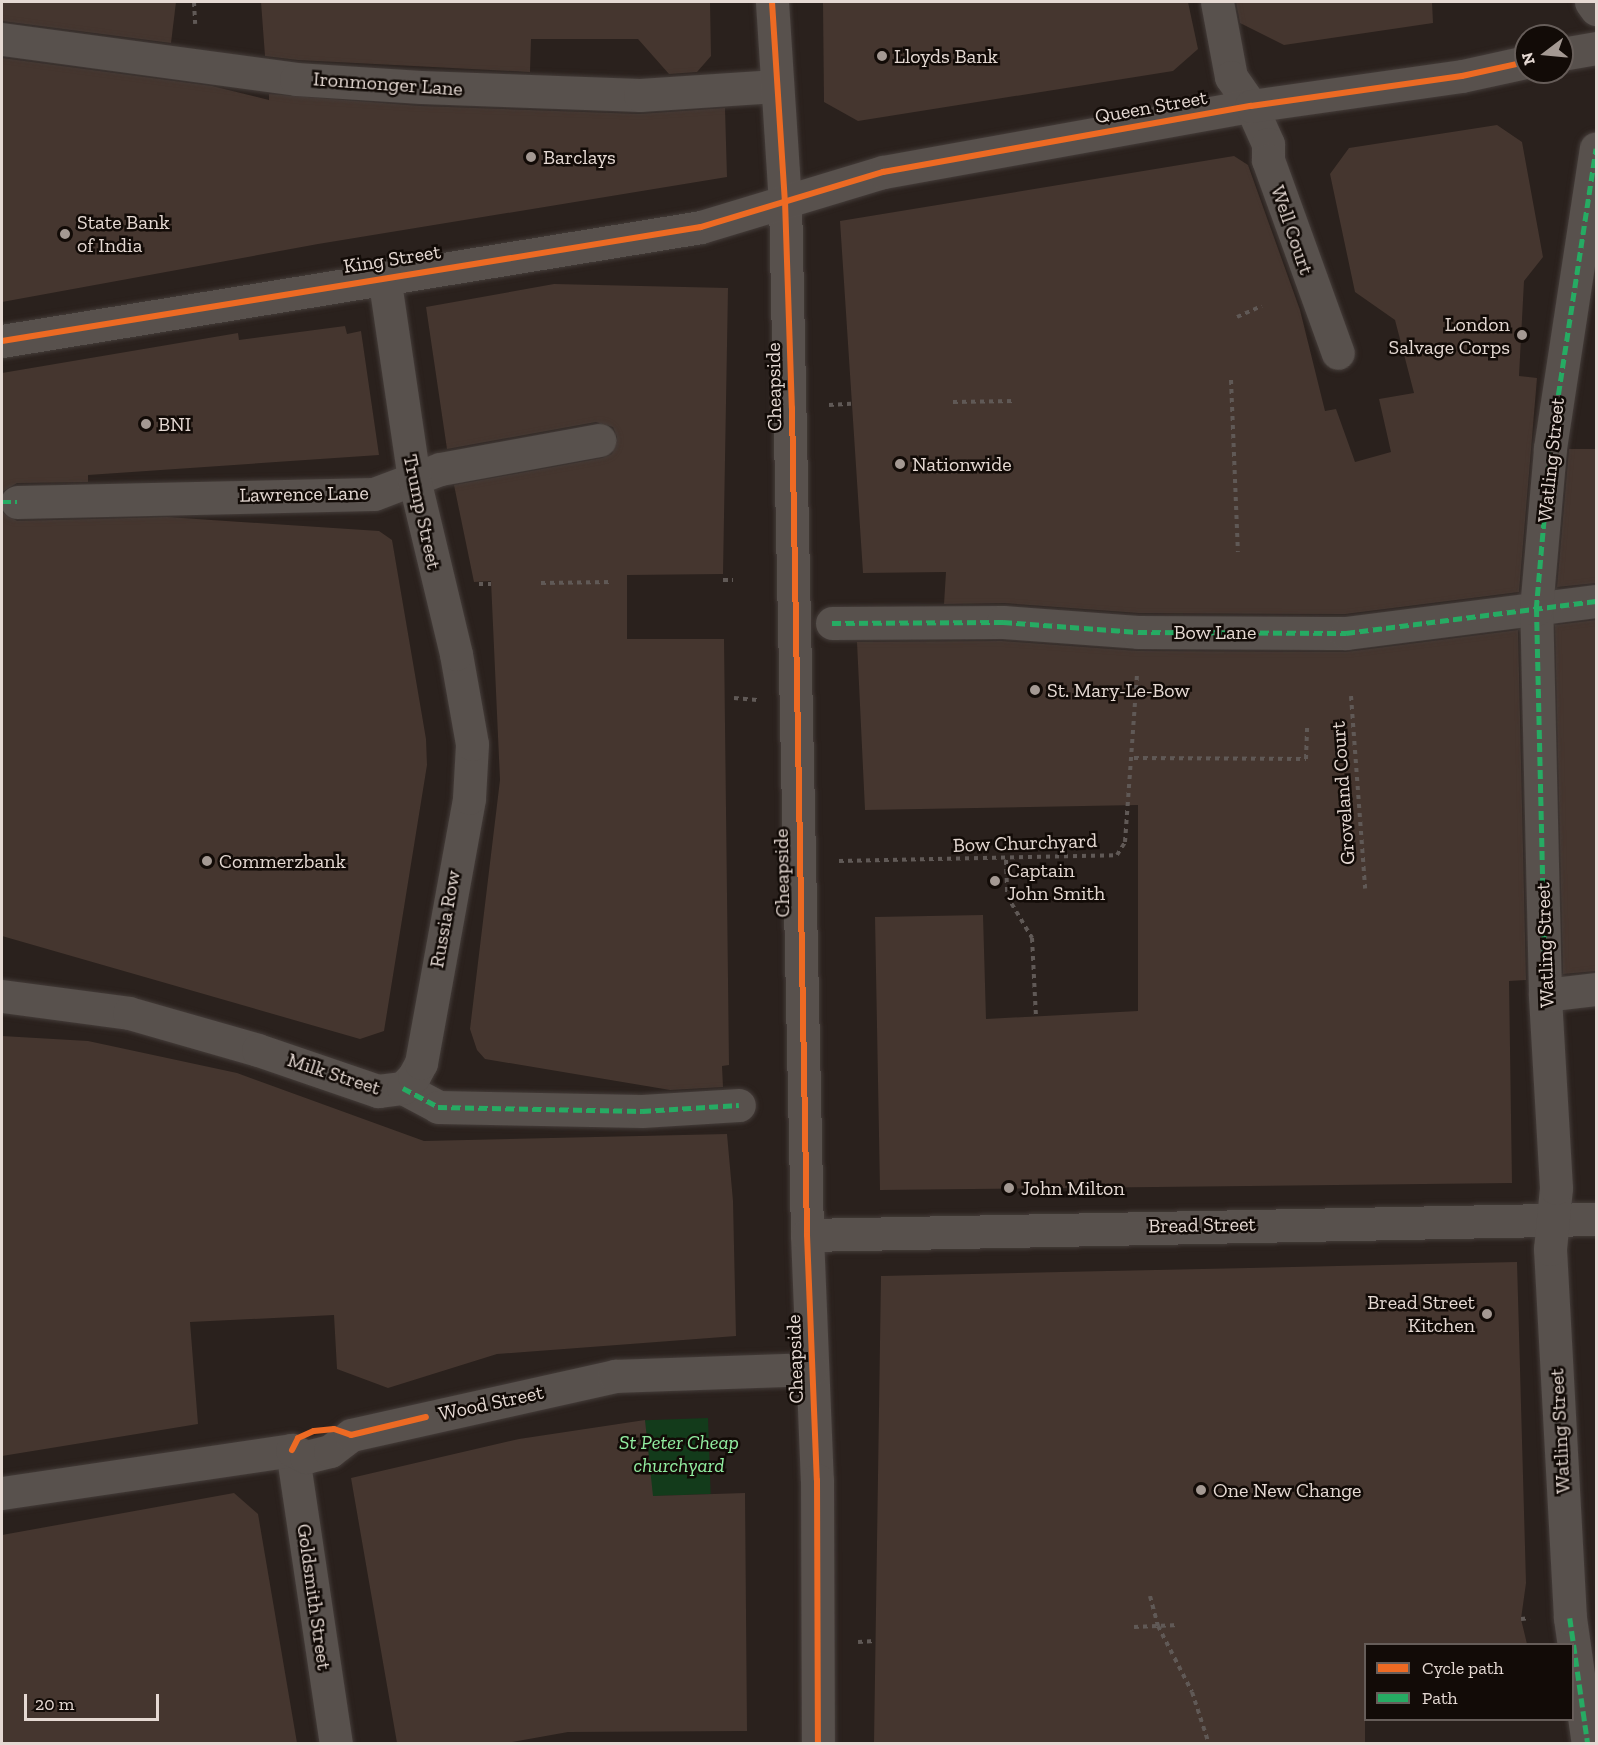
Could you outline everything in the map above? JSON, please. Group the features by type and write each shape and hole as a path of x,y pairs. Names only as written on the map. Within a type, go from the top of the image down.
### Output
{"street":[{"name":"Cheapside","path":"772,2 785,201 807,1235 817,1480 818,1743"},
{"name":"Well Court","path":"1216,2 1231,77 1251,106 1268,144 1268,160 1338,353"},
{"path":"1591,2 1596,9"},
{"name":"Ironmonger Lane","path":"2,39 296,79 531,92 640,95 776,86"},
{"path":"1574,52 1596,48"},
{"name":"Queen Street","path":"785,201 883,172 1251,106 1462,76 1514,65"},
{"name":"Watling Street","path":"1574,1643 1570,1618 1550,1249 1556,1188 1545,995 1536,609 1550,448 1596,149"},
{"name":"King Street","path":"2,340 701,227 785,201"},
{"name":"Trump Street","path":"384,277 414,479 456,654 472,744"},
{"name":"Lawrence Lane","path":"9,502 374,494 440,469 598,440"},
{"name":"Bow Lane","path":"832,623 1003,622 1138,632 1346,633 1596,601"},
{"name":"Russia Row","path":"403,1088 421,1063 469,798 472,744"},
{"path":"1545,995 1596,989"},
{"name":"Milk Street","path":"2,996 129,1013 258,1050 378,1091 403,1088 438,1107 642,1111 739,1105"},
{"name":"Bread Street","path":"807,1235 1596,1219"},
{"name":"Wood Street","path":"2,1494 292,1450 306,1457 330,1451 351,1435 615,1376 811,1369"},
{"name":"Goldsmith Street","path":"292,1450 336,1743"},
{"name":"Watling Street","path":"1574,1646 1588,1743"}],"path":[{"path":"1237,317 1262,306"},
{"path":"1231,380 1238,552"},
{"path":"952,402 1016,401"},
{"path":"828,405 851,404"},
{"path":"723,580 733,580"},
{"path":"541,583 614,582"},
{"path":"734,698 767,700"},
{"path":"1134,758 1306,759 1307,728"},
{"path":"1006,860 1007,896 1032,938 1036,1016"},
{"path":"1150,1596 1158,1626 1192,1692 1209,1743"},
{"path":"1134,1627 1179,1625"},
{"path":"854,1642 875,1641"}],"green space":[{"name":"St Peter Cheap churchyard","path":"708,1418 711,1494 648,1496 645,1420"}],"building":[{"path":"2,2 176,2 171,43 2,21"},
{"path":"261,2 710,2 711,56 697,72 669,74 638,39 531,39 530,72 298,60 265,56"},
{"path":"823,2 1188,2 1198,49 1173,71 858,121 824,102"},
{"path":"1236,2 1432,2 1433,23 1284,45 1240,23"},
{"path":"2,58 212,86 269,100 269,94 420,106 639,114 725,108 727,177 318,244 2,302"},
{"path":"1497,125 1522,142 1543,257 1524,281 1519,376 1537,378 1519,592 1345,614 1139,613 1004,603 944,604 946,572 863,573 840,221 1234,156 1248,165 1300,310 1325,411 1336,409 1355,462 1391,452 1379,399 1414,393 1395,320 1355,292 1330,174 1349,148"},
{"path":"554,284 728,288 723,574 627,575 627,639 724,639 729,1065 722,1066 723,1087 670,1090 485,1059 477,1050 470,1029 500,780 491,581 474,582 454,485 602,458 612,454 617,437 613,427 596,422 447,449 426,307"},
{"path":"345,326 347,334 361,331 379,455 88,475 88,482 17,483 2,492 2,373 238,333 239,340"},
{"path":"1569,449 1596,449 1596,583 1557,587"},
{"name":"Commerzbank","path":"2,512 17,521 167,517 379,531 392,540 426,739 427,765 384,1031 360,1039 2,936"},
{"path":"1596,620 1596,971 1563,974 1555,625"},
{"path":"1518,630 1526,980 1509,981 1512,1183 880,1190 875,917 983,915 986,1019 1138,1011 1138,805 865,810 857,642 1002,641 1138,651 1346,652"},
{"path":"2,1036 88,1041 237,1073 424,1141 727,1134 733,1201 736,1336 497,1354 388,1388 337,1369 334,1315 190,1322 198,1424 2,1456"},
{"name":"One New Change","path":"1517,1262 1526,1583 1521,1619 1527,1643 1364,1643 1365,1743 874,1743 881,1276"},
{"path":"645,1420 653,1496 745,1493 747,1731 568,1732 507,1743 397,1743 351,1478 519,1439"},
{"path":"234,1493 258,1514 297,1743 2,1743 2,1535"}],"marked path":[{"path":"1545,995 1536,609 1550,448 1596,149"},
{"path":"2,502 17,502"},
{"path":"832,623 1003,622 1138,632 1346,633 1596,601"},
{"path":"403,1088 438,1107 642,1111 739,1105"},
{"path":"1570,1618 1574,1643"},
{"path":"1574,1646 1588,1744"}],"cycle path":[{"path":"772,2 785,201 792,408 807,1235 817,1480 818,1744"},
{"path":"2,341 701,227 883,172 1251,106 1462,76 1514,65"},
{"path":"292,1450 298,1438 314,1431 334,1429 351,1435 426,1417"}],"place":[{"name":"Lloyds Bank","path":"882,56"},
{"name":"Barclays","path":"531,157"},
{"name":"State Bank of India","path":"65,234"},
{"name":"London Salvage Corps","path":"1522,335"},
{"name":"BNI","path":"146,424"},
{"name":"Nationwide","path":"900,464"},
{"name":"St. Mary-Le-Bow","path":"1035,690"},
{"name":"Commerzbank","path":"207,861"},
{"name":"Captain John Smith","path":"995,881"},
{"name":"John Milton","path":"1009,1188"},
{"name":"Bread Street Kitchen","path":"1487,1314"},
{"name":"One New Change","path":"1201,1490"}]}
